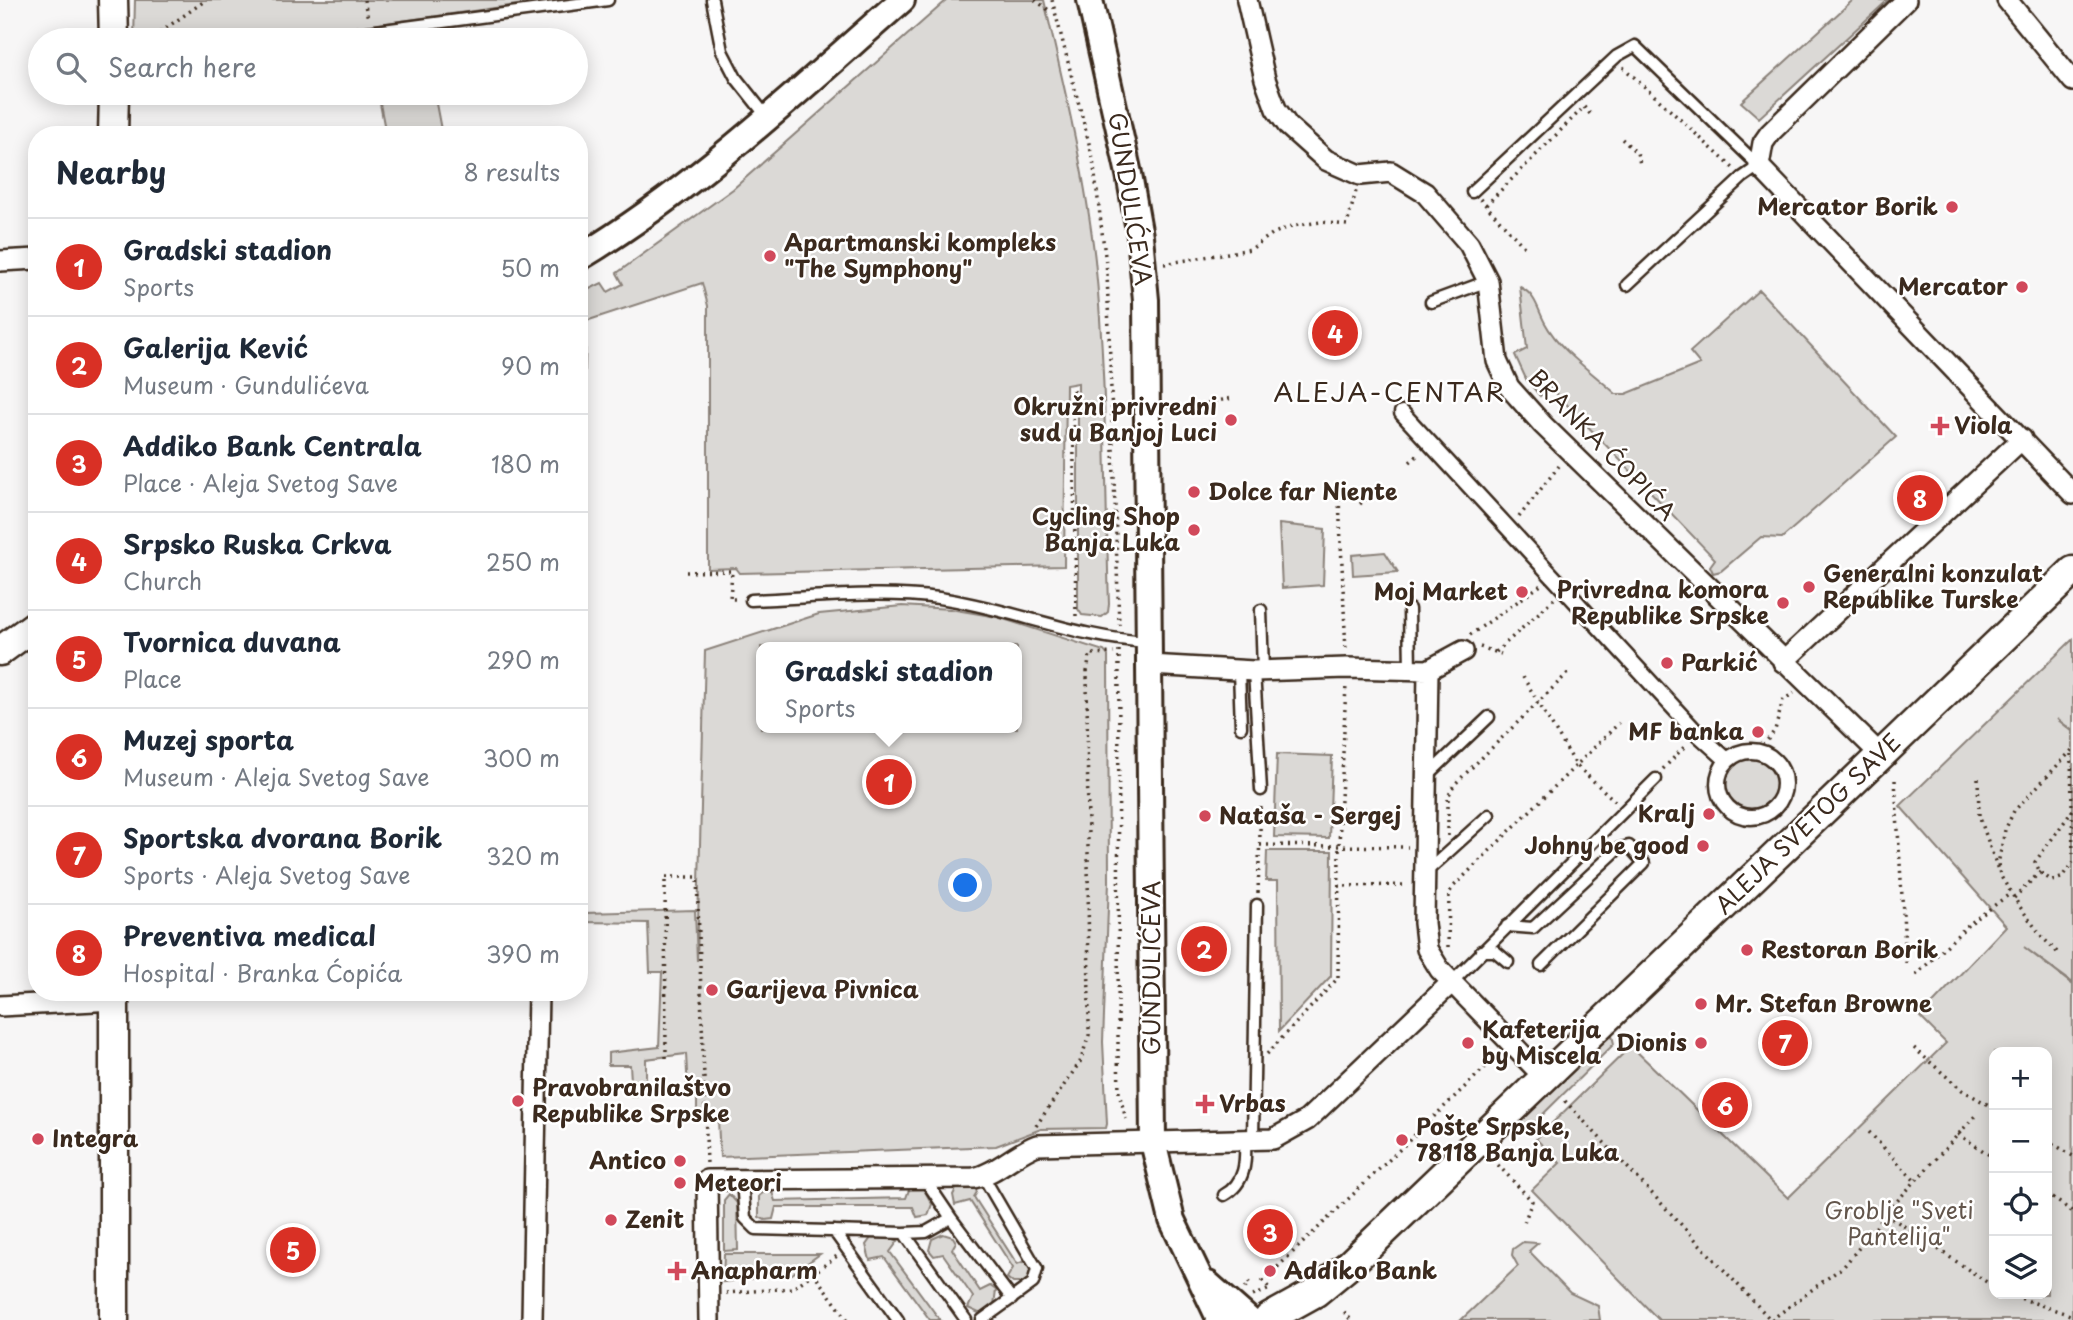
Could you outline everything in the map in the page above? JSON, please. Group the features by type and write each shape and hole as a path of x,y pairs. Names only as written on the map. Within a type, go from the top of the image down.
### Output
{"main road":[{"path":"113,0 114,28"},
{"path":"113,126 114,105"},
{"name":"ALEJA SVETOG SAVE","path":"1260,1319 1316,1292 1349,1265 1543,1076 2073,571"},
{"path":"0,651 28,631"},
{"path":"0,657 28,648"},
{"path":"114,1001 114,1320"},
{"name":"ALEJA SVETOG SAVE","path":"1310,1320 1322,1298 1349,1265"}],"street":[{"path":"588,252 668,197 768,117 902,0"},
{"name":"GUNDULIĆEVA","path":"1087,0 1129,174 1140,236 1146,300 1153,1142 1172,1220 1220,1320"},
{"name":"BRANKA ĆOPIĆA","path":"1247,0 1265,79 1283,119 1326,160 1360,175 1391,172 1425,193 1460,231 1488,281 1497,360 1509,387 1543,425 1804,683 1881,755"},
{"path":"1906,0 1770,132 1763,143 1759,166 2073,494"},
{"path":"2007,0 2073,81"},
{"path":"0,261 28,259"},
{"path":"1402,413 1698,734 1727,761"},
{"path":"1783,662 2022,439"},
{"path":"1150,653 1252,671 1347,668 1419,670 1463,645"},
{"path":"1419,670 1426,777 1424,923 1427,948 1452,982 1543,1076"},
{"path":"1748,750 1759,751 1770,755 1783,773 1783,796 1778,813 1748,818 1728,809 1722,800 1718,780 1727,761 1748,750"},
{"path":"709,1320 707,1180 983,1176 1011,1156 1037,1144 1282,1136 1307,1120 1452,982"},
{"path":"0,1006 57,1001"},
{"path":"533,1320 538,1001"},
{"name":"GUNDULIĆEVA","path":"1192,1265 1216,1292 1260,1319"}],"lane":[{"path":"398,28 608,0"},
{"path":"712,0 722,51 736,78 768,117"},
{"path":"1472,192 1617,56 1635,46 1759,166 1743,177 1627,285"},
{"path":"1431,302 1488,281"},
{"path":"751,600 895,595 941,598 1119,640 1150,653"},
{"path":"1409,609 1419,670"},
{"path":"1241,727 1261,610"},
{"path":"1252,671 1261,790"},
{"path":"1426,777 1489,717"},
{"path":"1452,982 1656,779"},
{"path":"1425,873 1489,815"},
{"path":"1507,926 1533,928 1618,849 1629,846 1644,863 1541,965"},
{"path":"1224,1195 1238,1184 1242,1175 1249,1138 1257,905"},
{"path":"1481,951 1495,951 1508,962"},
{"path":"982,1320 1033,1283 1037,1269 983,1176"},
{"path":"924,1178 1012,1298"},
{"path":"742,1181 745,1218 756,1229 926,1232 951,1218"},
{"path":"834,1231 898,1320"},
{"path":"904,1233 966,1320"}],"path":[{"path":"166,28 206,0"},
{"path":"364,0 368,19"},
{"path":"1035,0 1051,11"},
{"path":"1052,0 1093,159 1107,272 1119,640 1118,1052 1119,1093 1126,1119"},
{"path":"1617,73 1623,66 1743,177"},
{"path":"1486,205 1584,107 1592,116"},
{"path":"1622,139 1637,153 1641,167"},
{"path":"1164,264 1251,249 1272,234 1292,226 1321,222 1348,225 1360,175"},
{"path":"1472,192 1526,249"},
{"path":"1073,390 1076,630"},
{"path":"1169,410 1233,398"},
{"path":"1510,530 1559,466"},
{"path":"1360,503 1382,486"},
{"path":"1253,1068 1338,978 1339,846 1347,668 1339,499"},
{"path":"686,572 732,571 730,599 751,600"},
{"path":"1463,645 1531,595 1552,575"},
{"path":"1496,652 1564,589"},
{"path":"1035,1127 1080,1062 1089,1035 1087,672 1090,654 1114,653"},
{"path":"1260,845 1439,848 1448,838 1448,797 1454,785 1569,672"},
{"path":"1523,677 1576,765 1624,810"},
{"path":"1759,751 1776,730 1783,700 1804,683"},
{"path":"1450,956 1449,893 1619,723"},
{"path":"1656,779 1671,759 1698,734"},
{"path":"2072,751 2073,856"},
{"path":"2000,875 1998,864 2005,830 2014,811 2072,751"},
{"path":"1978,778 1977,796 1982,832 2000,875 2043,938 2057,952"},
{"path":"1895,780 1899,890 1906,963"},
{"path":"1257,905 1261,790"},
{"path":"2072,812 2035,858 2040,872 2052,881 2073,862"},
{"path":"1916,975 1968,925 2013,895 2040,872"},
{"path":"666,1058 665,877 697,877 707,1180"},
{"path":"1338,886 1406,885"},
{"path":"1914,1048 1962,1090 1989,1105"},
{"path":"1247,1280 1250,1284 1241,1291 1244,1294 1260,1295 1270,1289 1263,1281 1498,1054"},
{"path":"1564,1101 1771,1320 1844,1266 1886,1214 1976,1115"},
{"path":"1869,1132 1915,1181"},
{"path":"1958,1134 1989,1155"},
{"path":"2052,1143 2073,1156"},
{"path":"1497,1165 1532,1201 1524,1223"},
{"path":"2052,1197 2073,1212"},
{"path":"1886,1214 1989,1284"},
{"path":"720,1293 793,1288 847,1249"},
{"path":"813,1273 848,1320"},
{"path":"2023,1299 2073,1316"},
{"path":"1344,1312 1351,1320"}],"green space":[{"path":"135,0 553,0 351,28 134,28"},
{"path":"947,0 1044,0 1080,162 1095,260 1104,389 1108,612 1102,617 1082,615 1078,609 1078,383 1066,385 1064,566 740,573 736,568 708,569 708,306 702,283 588,320 588,290 602,283 608,292 623,284 617,273 733,189"},
{"path":"1853,0 1888,0 1759,118 1741,102"},
{"path":"380,105 436,105 440,126 384,126"},
{"path":"1520,287 1533,298 1545,323 1559,343 1616,394 1626,394 1700,364 1690,352 1759,290 1896,437 1782,538 1761,537 1721,571 1713,573 1710,566 1715,559 1550,387 1540,396 1526,379 1515,355 1527,349"},
{"path":"1279,524 1325,529 1323,585 1282,588"},
{"path":"1385,552 1398,572 1353,575 1352,555"},
{"path":"902,606 950,609 997,617 1104,651 1108,656 1109,881 1103,1042 1106,1128 1041,1129 996,1146 720,1157 718,1120 697,1119 697,1089 688,1091 686,1054 646,1059 646,1094 632,1096 630,1065 608,1065 608,1053 659,1047 662,972 650,972 648,923 588,922 588,913 695,910 697,961 705,651 819,614"},
{"name":"Groblje \"Sveti Pantelija\"","path":"2073,639 2073,731 2057,719 2073,732 2073,983 2024,947 2073,985 2072,1320 1659,1320 1532,1190 1560,1163 1536,1139 1631,1046 1788,1198 1946,1043 1920,1017 2006,926 1900,806"},
{"path":"1277,754 1332,756 1329,838 1274,837"},
{"path":"1751,756 1762,758 1771,764 1777,773 1777,795 1771,804 1762,810 1751,812 1740,810 1731,804 1725,795 1723,784 1725,773 1731,764 1740,758"},
{"path":"1267,851 1332,851 1331,976 1279,1031 1278,881 1266,881"},
{"path":"1612,1035 1614,1044 1527,1130 1516,1119 1603,1037"},
{"path":"910,1187 923,1188 932,1204 928,1215 917,1217 913,1207 776,1207 773,1219 765,1220 759,1217 759,1196 764,1192 772,1192 775,1201 906,1198"},
{"path":"974,1187 977,1192 974,1197 1017,1264 1028,1260 1033,1265 1030,1277 1025,1281 1013,1283 1007,1278 1013,1268 970,1201 955,1205 953,1195 956,1189"},
{"path":"729,1194 737,1203 738,1250 724,1251 724,1200"},
{"path":"943,1234 953,1237 956,1242 952,1249 980,1291 990,1286 996,1290 994,1305 981,1314 968,1308 973,1297 943,1254 934,1256 929,1250 932,1239"},
{"path":"891,1237 898,1241 890,1252 940,1320 930,1320 884,1257 870,1260 866,1245 871,1238"},
{"path":"1523,1242 1538,1243 1529,1251 1570,1293 1598,1306 1600,1320 1461,1320 1518,1266 1512,1255 1513,1249"},
{"path":"724,1254 820,1254 792,1274 723,1282"}],"place":[{"name":"Mercator Borik","path":"1952,207"},
{"name":"Apartmanski kompleks \"The Symphony\"","path":"770,256"},
{"name":"Mercator","path":"2022,287"},
{"name":"Srpsko Ruska Crkva","path":"1335,333"},
{"name":"Okružni privredni sud u Banjoj Luci","path":"1231,420"},
{"name":"Viola","path":"1940,426"},
{"name":"Dolce far Niente","path":"1194,492"},
{"name":"Preventiva medical","path":"1920,498"},
{"name":"Cycling Shop Banja Luka","path":"1194,530"},
{"name":"Generalni konzulat Republike Turske","path":"1809,587"},
{"name":"Moj Market","path":"1522,592"},
{"name":"Privredna komora Republike Srpske","path":"1783,603"},
{"name":"Parkić","path":"1667,663"},
{"name":"MF banka","path":"1758,732"},
{"name":"Gradski stadion","path":"889,782"},
{"name":"Kralj","path":"1709,814"},
{"name":"Nataša - Sergej","path":"1205,816"},
{"name":"Johny be good","path":"1703,846"},
{"name":"Galerija Kević","path":"1204,949"},
{"name":"Restoran Borik","path":"1747,950"},
{"name":"Garijeva Pivnica","path":"712,990"},
{"name":"Mr. Stefan Browne","path":"1701,1004"},
{"name":"Kafeterija by Miscela","path":"1468,1043"},
{"name":"Dionis","path":"1701,1043"},
{"name":"Sportska dvorana Borik","path":"1785,1043"},
{"name":"Pravobranilaštvo Republike Srpske","path":"518,1101"},
{"name":"Vrbas","path":"1205,1104"},
{"name":"Muzej sporta","path":"1725,1105"},
{"name":"Integra","path":"38,1139"},
{"name":"Pošte Srpske, 78118 Banja Luka","path":"1402,1140"},
{"name":"Antico","path":"680,1161"},
{"name":"Meteori","path":"680,1183"},
{"name":"Zenit","path":"611,1220"},
{"name":"Addiko Bank Centrala","path":"1270,1232"},
{"name":"Tvornica duvana","path":"293,1250"},
{"name":"Anapharm","path":"677,1271"},
{"name":"Addiko Bank","path":"1270,1271"}],"district":[{"name":"ALEJA-CENTAR","path":"1390,393"}]}
